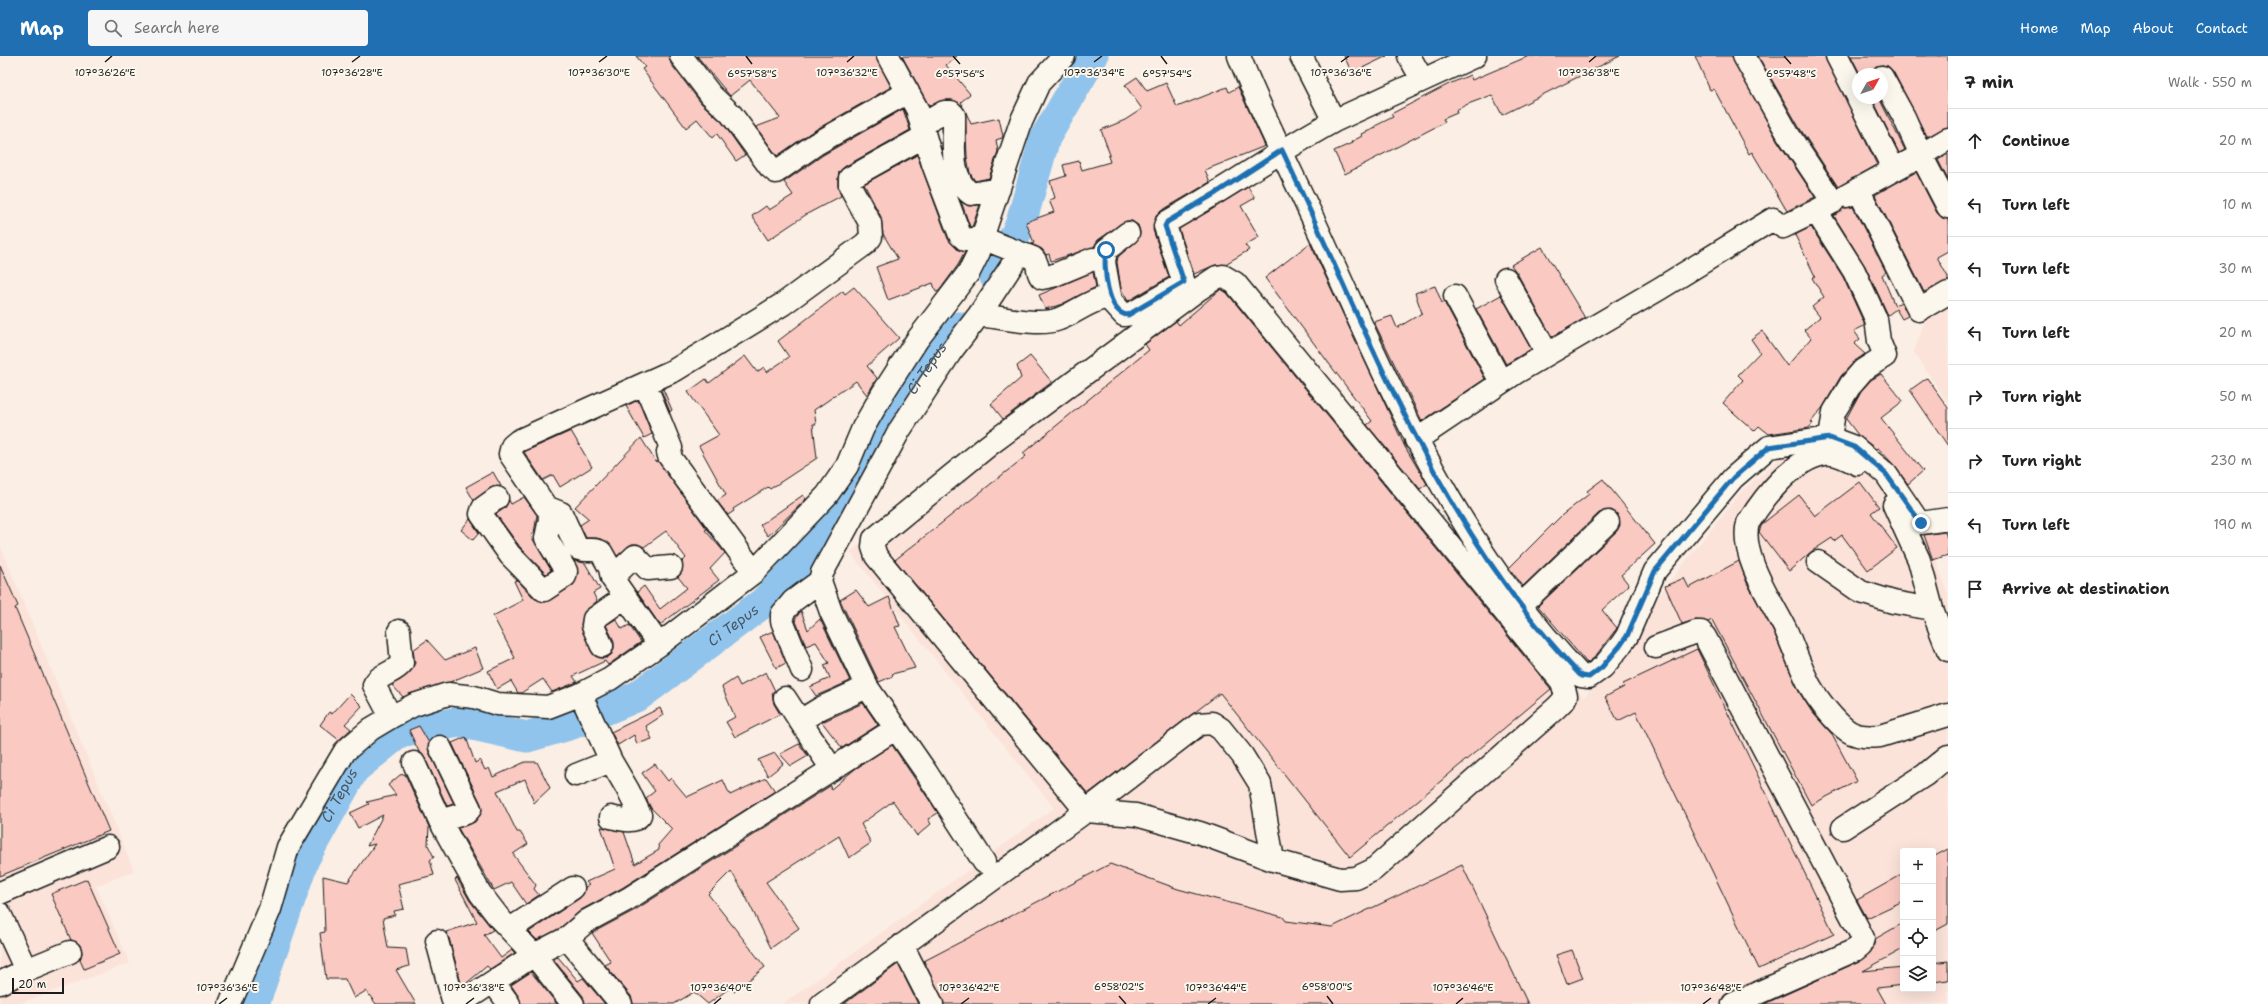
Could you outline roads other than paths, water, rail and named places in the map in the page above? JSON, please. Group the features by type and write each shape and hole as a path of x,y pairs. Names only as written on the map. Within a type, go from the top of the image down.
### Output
{"street":[{"path":"681,56 711,95 731,114 770,167 776,172 816,144 908,92"},
{"path":"888,56 908,92 960,235 966,240 985,238 1036,261 1042,278 1052,276 1093,259"},
{"path":"230,1004 270,909 288,847 345,751 371,729 391,717 414,705 448,694 474,697 498,704 548,707 582,699 659,645 754,572 827,495 847,466 863,428 883,393 917,340 970,272 985,238 1021,122 1039,83 1064,56"},
{"path":"1239,56 1416,440 1468,533 1521,605 1581,676 1589,677 1602,667 1627,636 1655,571 1733,478 1769,447 1830,438 1854,447 1886,474 1921,523 1948,519"},
{"path":"1301,56 1334,121"},
{"path":"1409,56 1422,79"},
{"path":"979,315 1044,322 1058,320 1097,300 1104,298 1111,301 1121,313 1128,315 1183,284 1184,282 1165,226 1166,223 1282,150 1334,121 1422,79 1475,56"},
{"path":"1744,56 1788,134 1824,207 1876,319 1879,341 1885,356 1863,370 1851,384 1834,412 1830,438"},
{"path":"1837,56 1852,86"},
{"path":"1888,88 1948,207"},
{"path":"1861,104 1894,170"},
{"path":"497,498 483,508 481,514 510,555 544,590 565,576 566,572 546,538 550,519 549,510 510,454 512,446 522,439 675,370 783,304 866,244 872,233 870,223 850,186 850,178 923,131 944,112 952,112 954,115 955,170 961,184 971,194 999,189"},
{"path":"1416,440 1501,382 1547,353 1666,285 1773,219 1783,227 1858,190 1948,139"},
{"path":"1858,190 1919,310 1948,293"},
{"path":"1111,301 1104,262 1106,250 1128,232"},
{"path":"984,862 926,772 867,687 831,612 820,581 822,573 900,431 952,350 979,315 1018,252"},
{"path":"1217,277 1228,277 1235,282 1562,682 1566,696 1556,708 1373,870 1356,878 1340,879 1273,860 1200,833 1136,815 1086,811 876,556 873,547 874,539 989,445 1217,277"},
{"path":"1506,279 1547,353"},
{"path":"1455,296 1501,382"},
{"path":"645,384 671,448 668,452 669,456 754,572"},
{"path":"1948,650 1932,609 1919,560 1900,515 1880,482 1868,470 1846,458 1825,454 1794,466 1758,508 1748,523 1746,540 1762,586 1786,630 1811,687 1822,704 1848,731 1870,737 1880,736 1948,716"},
{"path":"549,510 561,513 577,548 582,550 595,549 601,552 610,568 612,578 659,645"},
{"path":"1521,605 1608,522"},
{"path":"612,578 635,556 648,570 670,567"},
{"path":"1818,562 1860,592 1893,602 1932,609"},
{"path":"802,670 782,621 782,614 793,601 820,581"},
{"path":"602,646 593,626 594,619 625,597"},
{"path":"391,717 374,685 376,680 399,667 402,663 399,631"},
{"path":"1656,647 1696,632 1701,632 1705,637 1863,938 1861,945 1855,950 1733,1004"},
{"path":"800,721 828,705 867,687"},
{"path":"785,698 832,768"},
{"path":"582,699 610,762 628,790 640,815 635,819 630,820 611,817"},
{"path":"822,1004 1086,811 1199,724 1212,723 1221,729 1242,754 1260,784 1273,860"},
{"path":"459,1004 494,983 534,955 567,938 587,921 641,890 895,729"},
{"path":"440,747 470,809 466,813 440,821"},
{"path":"1843,828 1925,775 1948,756"},
{"path":"576,775 610,762"},
{"path":"414,763 440,821 480,893 534,955 573,1004"},
{"path":"0,893 108,847"},
{"path":"510,929 573,888"},
{"path":"0,914 26,970"},
{"path":"567,938 621,1004"},
{"path":"437,941 454,1004"},
{"path":"902,945 932,1004"},
{"path":"0,983 26,970 70,952"},
{"path":"494,983 509,1004"}],"waterway":[{"name":"Ci Tepus","path":"995,277 1021,223 1045,138 1093,56"},
{"name":"Ci Tepus","path":"254,1004 304,859 354,769 400,732 460,722 527,737 572,724 638,696 763,603 790,575 938,351 959,327"}]}
